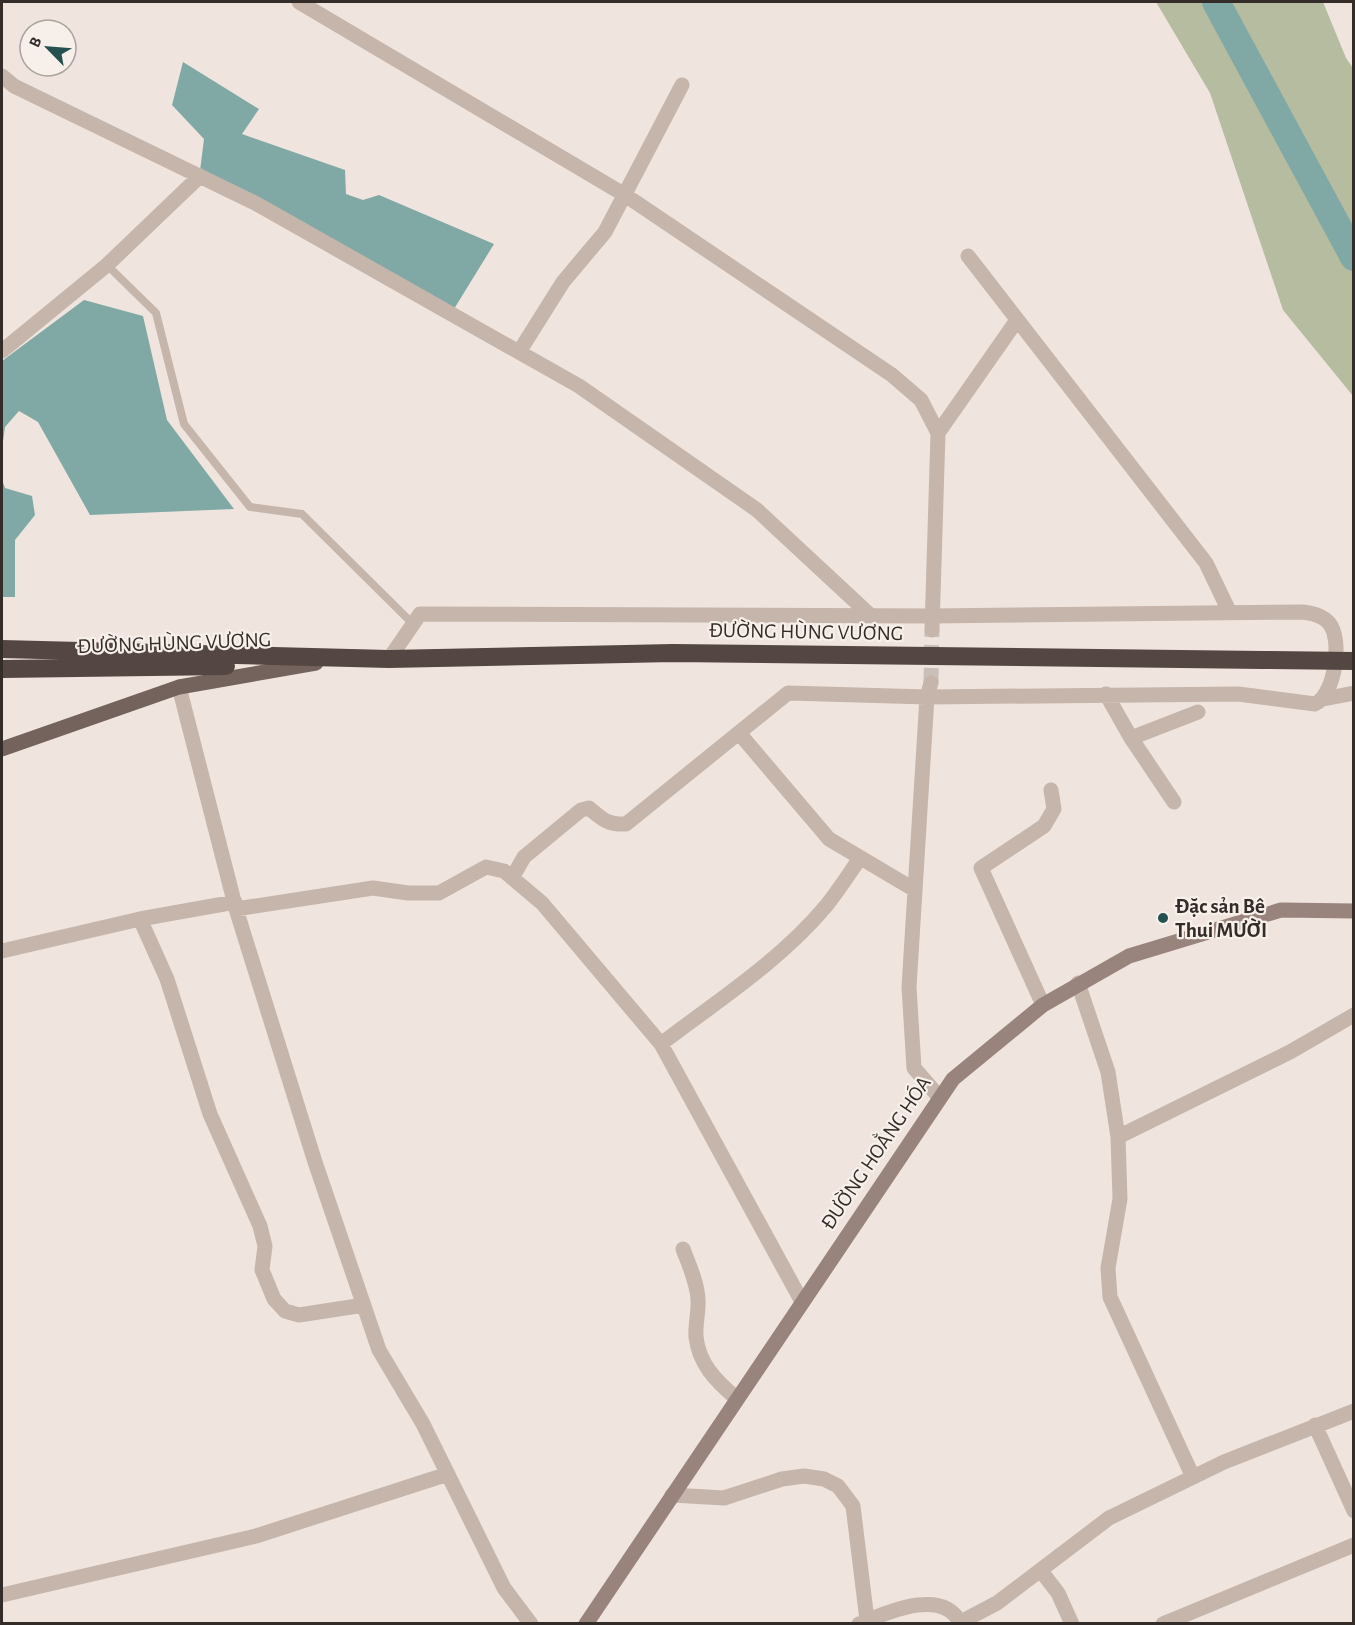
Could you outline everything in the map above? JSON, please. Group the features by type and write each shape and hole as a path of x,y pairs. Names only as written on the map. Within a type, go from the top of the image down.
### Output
{"highway":[{"name":"ĐƯỜNG HÙNG VƯƠNG","path":"2,649 389,659 673,653 1353,661"},
{"name":"ĐƯỜNG HÙNG VƯƠNG","path":"2,669 221,666 348,657"}],"main road":[{"path":"2,749 179,687 348,657"},
{"name":"ĐƯỜNG HOẰNG HÓA","path":"586,1623 801,1300 953,1079 1043,1005 1129,956 1281,910 1353,911"}],"street":[{"path":"299,2 625,195 892,375 921,400 938,433 933,623"},
{"path":"2,76 14,86 255,203 579,386 758,510 870,615"},
{"path":"519,352 562,282 605,232 682,85"},
{"path":"2,351 107,265 200,176"},
{"path":"968,256 1206,563 1229,611"},
{"path":"938,433 1017,320"},
{"path":"389,659 420,614 870,615 933,623 1229,611 1303,612 1319,616 1330,623 1335,652 1333,676 1323,699"},
{"path":"179,687 236,906 315,1162 379,1350 423,1424 504,1588 531,1623"},
{"path":"512,878 524,857 580,810 589,808 603,821 613,825 626,824 788,693 928,690 1238,694 1315,704 1323,699 1353,693"},
{"path":"928,690 909,987 914,1068 940,1098"},
{"path":"1106,694 1131,738 1174,802"},
{"path":"1131,738 1198,712"},
{"path":"739,733 828,839 915,890"},
{"path":"1043,1005 981,868 1044,826 1054,808 1051,790"},
{"path":"661,1044 768,963 797,936 825,906 860,858"},
{"path":"2,951 140,919 236,906 373,888 408,893 439,893 490,867 504,871 542,903 661,1044 801,1300"},
{"path":"140,919 166,979 210,1114 260,1226 264,1246 262,1270 274,1299 285,1311 299,1315 364,1305"},
{"path":"1078,983 1108,1072 1118,1137 1120,1199 1108,1268 1110,1297 1192,1477"},
{"path":"1118,1137 1290,1052 1353,1015"},
{"path":"683,1250 694,1277 698,1298 696,1336 701,1357 708,1372 736,1398"},
{"path":"672,1495 724,1498 782,1479 804,1476 824,1479 838,1486 853,1506 863,1622 904,1607 921,1604 940,1606 957,1616 961,1622 997,1603 1109,1518 1192,1477 1353,1411"},
{"path":"1315,1425 1349,1490 1353,1511"},
{"path":"2,1595 256,1536 447,1474"},
{"path":"1163,1623 1353,1545"},
{"path":"1041,1571 1058,1593 1072,1623"}],"lane":[{"path":"107,265 156,313 184,424 250,507 302,514 412,623"}],"green space":[{"path":"1156,2 1323,2 1346,58 1353,68 1353,396 1283,310 1210,93"}],"water":[{"path":"183,62 259,109 242,134 345,170 346,194 363,200 379,195 494,244 454,309 200,171 204,139 172,105"},
{"path":"84,300 143,316 167,420 234,509 90,515 38,422 19,411 5,427 2,449 2,361"},
{"path":"2,480 5,488 32,496 35,515 15,540 15,597 2,597"}],"waterway":[{"path":"1216,2 1354,257"}],"tunnel":[{"path":"931,683 932,630"}],"place":[{"name":"Đặc sản Bê Thui MƯỜI","path":"1163,918"}]}
